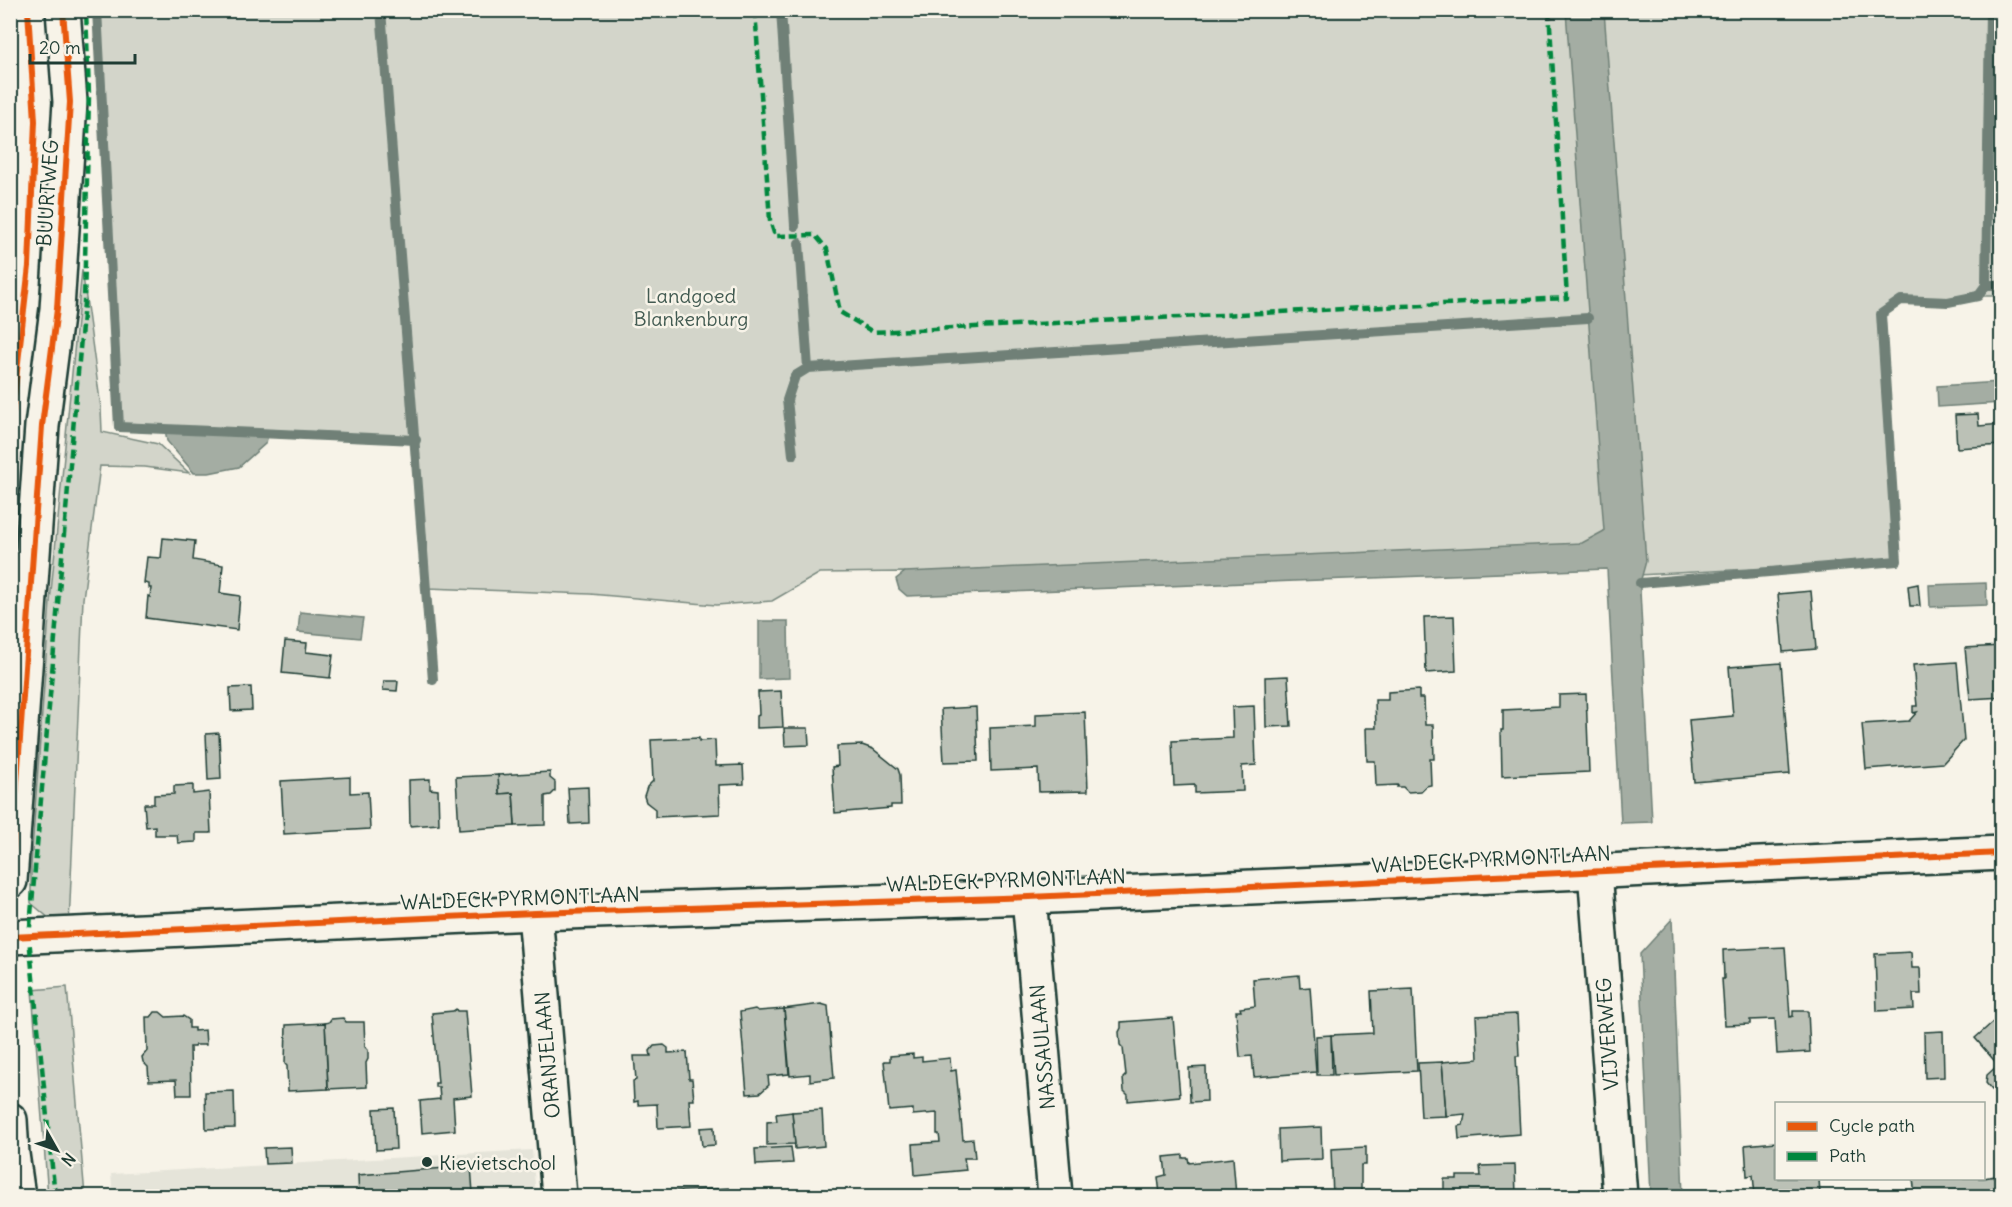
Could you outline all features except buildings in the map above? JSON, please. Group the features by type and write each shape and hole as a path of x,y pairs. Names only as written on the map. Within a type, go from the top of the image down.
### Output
{"street":[{"name":"BUURTWEG","path":"10,880 42,426 57,309 70,102 63,10"},
{"name":"WALDECK PYRMONTLAAN","path":"10,938 535,913 1029,897 2001,853"},
{"name":"VIJVERWEG","path":"1595,871 1620,1197"},
{"name":"NASSAULAAN","path":"1029,897 1055,1197"},
{"name":"ORANJELAAN","path":"535,913 559,1197"},
{"path":"10,1120 18,1197"}],"shaded area":[{"path":"1566,11 1604,11 1646,561 1640,591 1652,822 1621,823 1607,569 907,596 899,589 896,579 905,572 1582,543 1604,531"},
{"path":"2000,382 2001,403 1938,407 1937,386"},
{"path":"165,429 268,434 266,443 239,467 209,473 194,473 167,441"},
{"path":"1986,583 1987,605 1930,607 1929,585"},
{"path":"300,612 363,618 360,638 298,632"},
{"path":"759,621 788,621 789,678 759,679"},
{"path":"1672,919 1683,1196 1651,1196 1640,954"},
{"name":"Kievietschool","path":"532,1150 536,1196 113,1196 111,1174"}],"green space":[{"name":"Landgoed Blankenburg","path":"97,11 2001,11 2001,296 1978,296 1948,302 1901,300 1881,314 1897,561 1638,575 1583,557 913,585 905,572 820,573 772,601 716,605 590,594 427,588 416,440 119,427"},
{"path":"82,269 101,408 102,432 158,444 189,473 145,467 100,466 83,599 69,925 50,919 31,903 31,865 50,602"},
{"path":"67,987 85,1196 48,1196 32,990"}],"waterway":[{"path":"97,10 119,427 416,440"},
{"path":"381,10 433,680"},
{"path":"781,10 795,226"},
{"path":"1640,583 1897,561 1881,314 1901,300 1948,302 1978,296 1986,285 1990,10"},
{"path":"799,243 808,368 1588,318"},
{"path":"1986,285 2002,285"},
{"path":"793,455 787,400 795,376 808,368"}],"marked path":[{"path":"55,1196 29,938 84,303 89,95 86,10"},
{"path":"755,10 770,220 775,236 815,235 827,249 840,312 873,332 1567,298 1549,10"}],"cycle path":[{"path":"10,432 29,266 35,121 28,10"},
{"path":"10,881 42,426 57,309 70,102 63,10"},
{"path":"10,937 535,913 1029,897 2002,853"}],"place":[{"name":"Kievietschool","path":"427,1162"}]}
